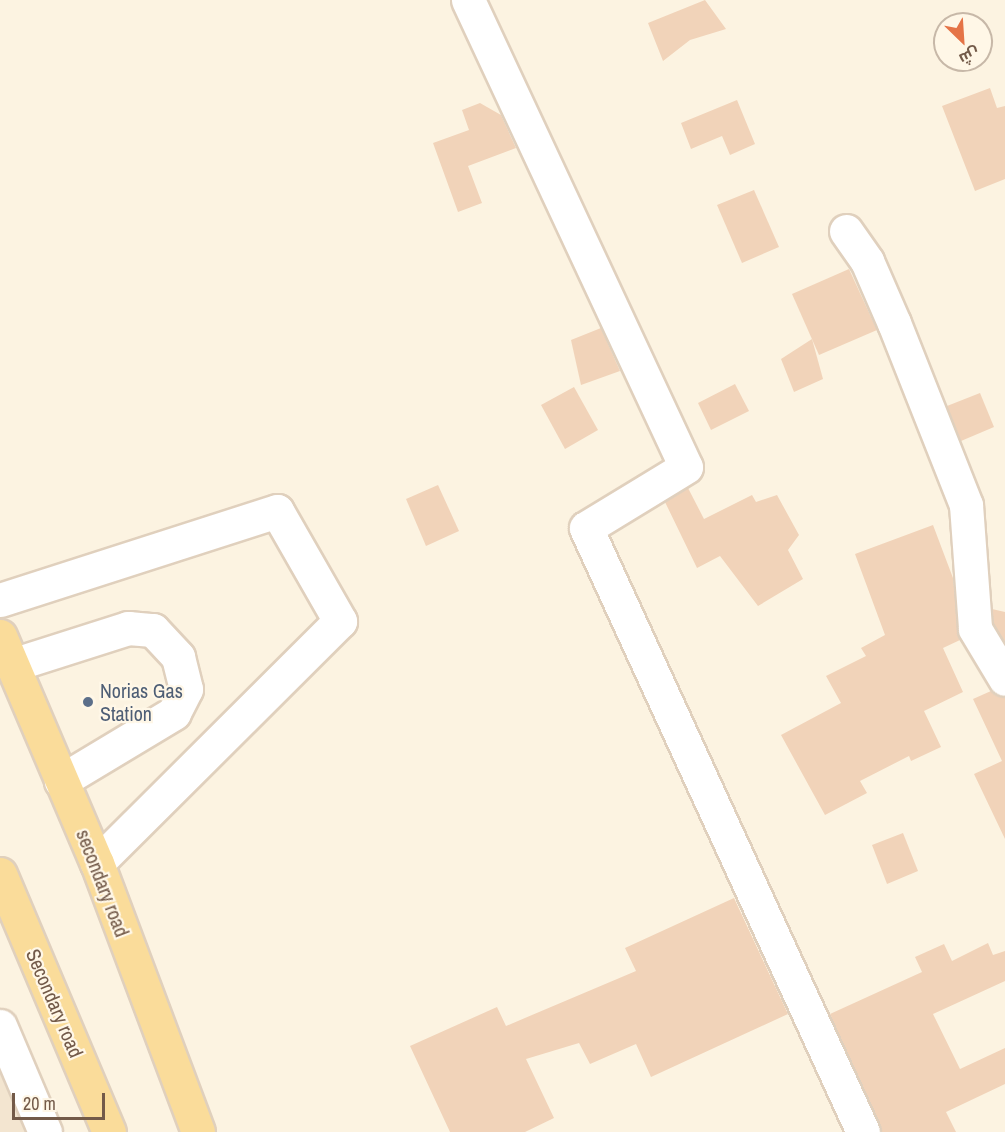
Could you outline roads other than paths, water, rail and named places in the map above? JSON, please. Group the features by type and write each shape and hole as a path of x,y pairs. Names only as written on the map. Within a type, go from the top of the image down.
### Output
{"main road":[{"name":"secondary road","path":"6,651 97,863 198,1132"},
{"name":"Secondary road","path":"0,874 110,1132"}],"street":[{"path":"468,0 686,467 586,528 863,1132"},
{"path":"846,231 867,261 966,506 975,629 1005,679"},
{"path":"0,600 277,511 340,621 97,863"},
{"path":"6,651 128,628 153,630 178,657 186,689 174,713 61,780"},
{"path":"0,1026 45,1132"}],"place":[{"name":"Norias Gas Station","path":"88,702"}]}
